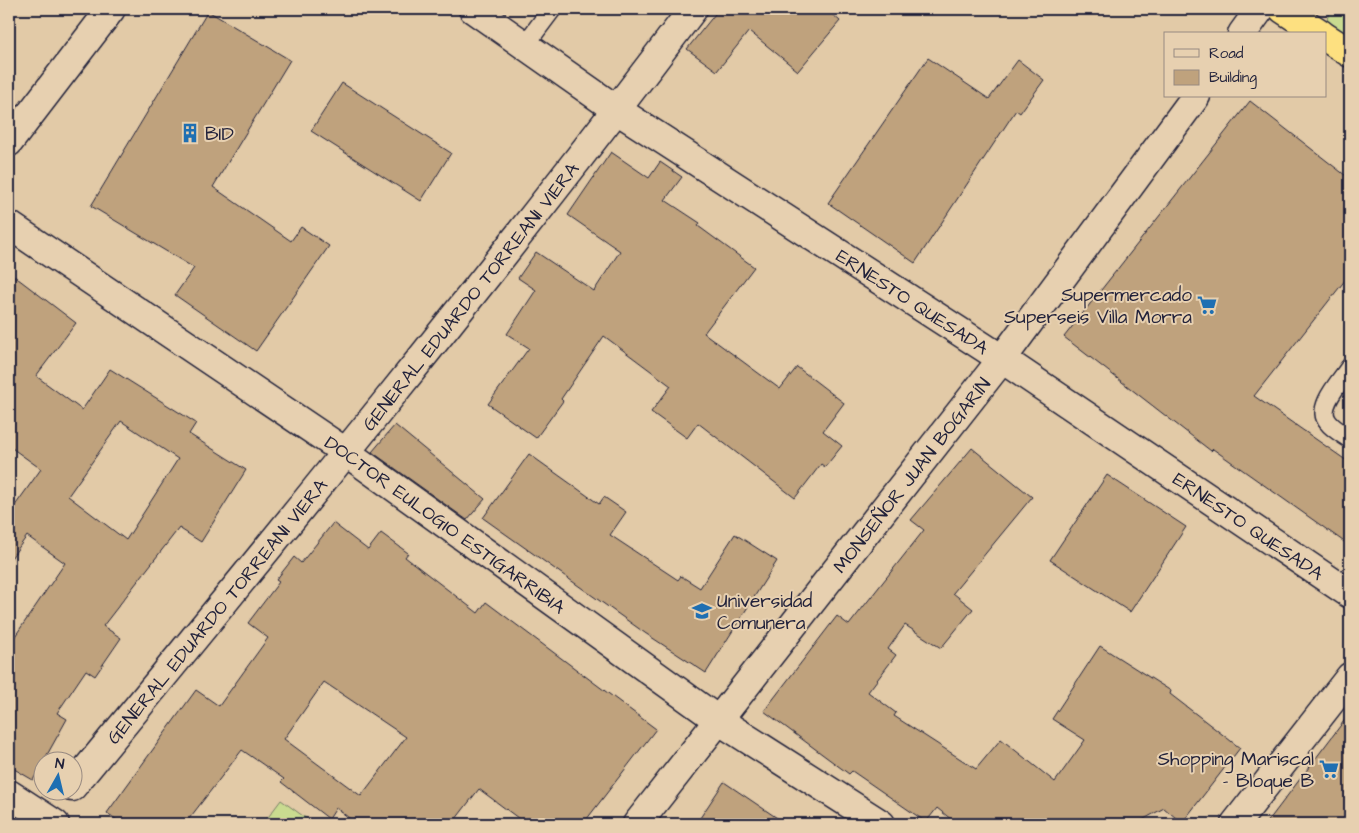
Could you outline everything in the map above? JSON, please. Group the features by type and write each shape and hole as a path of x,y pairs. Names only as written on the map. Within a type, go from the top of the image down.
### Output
{"highway":[{"path":"1283,9 1318,32"},
{"path":"1326,38 1350,53"}],"street":[{"path":"9,142 110,9"},
{"name":"ERNESTO QUESADA","path":"473,9 617,110 1002,359 1350,594"},
{"name":"GENERAL EDUARDO TORREANI VIERA","path":"82,775 347,453 617,110 693,9"},
{"path":"1243,32 1260,9"},
{"name":"MONSEÑOR JUAN BOGARÍN","path":"637,824 1002,359 1195,98"},
{"name":"DOCTOR EULOGIO ESTIGARRIBIA","path":"9,225 347,453 718,720 881,824"},
{"path":"1235,824 1350,677"},
{"path":"9,794 48,822 63,800"}],"lane":[{"path":"524,45 552,9"},
{"path":"1350,367 1324,406 1324,416 1328,424 1350,439"}],"green space":[{"path":"1322,9 1337,9 1350,14 1350,59 1325,26 1329,13"},
{"path":"281,800 314,824 263,824"}],"building":[{"path":"719,9 826,9 840,21 798,71 749,31 717,71 687,49"},
{"name":"BID","path":"208,11 290,60 213,187 291,241 301,227 329,246 256,351 175,295 194,268 91,206"},
{"path":"928,58 989,99 1018,60 1044,80 1020,113 1016,110 915,263 828,203"},
{"path":"342,83 451,153 421,201 311,131"},
{"name":"Supermercado Superseis Villa Morra","path":"1250,101 1350,179 1350,274 1254,396 1350,463 1350,546 1213,449 1211,451 1064,337"},
{"path":"611,152 649,178 660,162 682,177 665,200 700,223 698,226 754,267 704,333 780,389 797,367 844,403 823,431 842,446 825,467 821,464 795,498 698,423 687,438 651,412 671,386 604,336 561,399 563,401 536,438 488,404 529,348 507,334 536,290 518,278 536,252 594,291 620,251 568,215"},
{"path":"9,272 76,323 36,376 82,410 110,369 196,423 189,434 246,470 201,542 179,528 103,626 121,638 95,676 86,670 57,713 67,719 50,750 32,750 32,779 9,766 9,645 65,563 27,536 9,561 9,514 41,469 9,446","holes":["121,421 178,459 126,540 68,496"]},
{"path":"395,425 485,499 467,520 372,452"},
{"path":"972,448 1032,497 953,593 973,609 941,648 905,625 888,649 896,655 868,692 896,713 894,716 976,769 1001,739 1055,782 1085,740 1052,719 1100,646 1171,691 1170,694 1240,748 1182,823 1164,808 1135,824 957,824 937,808 926,822 852,771 849,774 764,711 837,616 849,625 924,530 911,520"},
{"path":"529,454 599,504 604,497 626,512 610,535 678,580 681,576 700,588 735,534 777,561 706,673 645,633 483,518"},
{"path":"1107,475 1186,527 1130,612 1050,560"},
{"path":"333,523 368,550 381,533 408,553 405,557 478,613 486,602 656,729 583,824 526,824 479,789 452,824 357,824 336,808 329,819 281,782 284,779 242,750 185,824 123,824 107,813 196,690 219,706 268,638 248,623 279,582 276,580 294,557 301,563","holes":["324,682 406,737 361,796 284,739"]},
{"name":"Shopping Mariscal - Bloque B","path":"1350,713 1350,824 1266,824"},
{"path":"724,782 786,824 696,824"}],"place":[{"name":"BID","path":"190,133"},
{"name":"Supermercado Superseis Villa Morra","path":"1207,305"},
{"name":"Universidad Comunera","path":"702,611"},
{"name":"Shopping Mariscal - Bloque B","path":"1329,769"}]}
